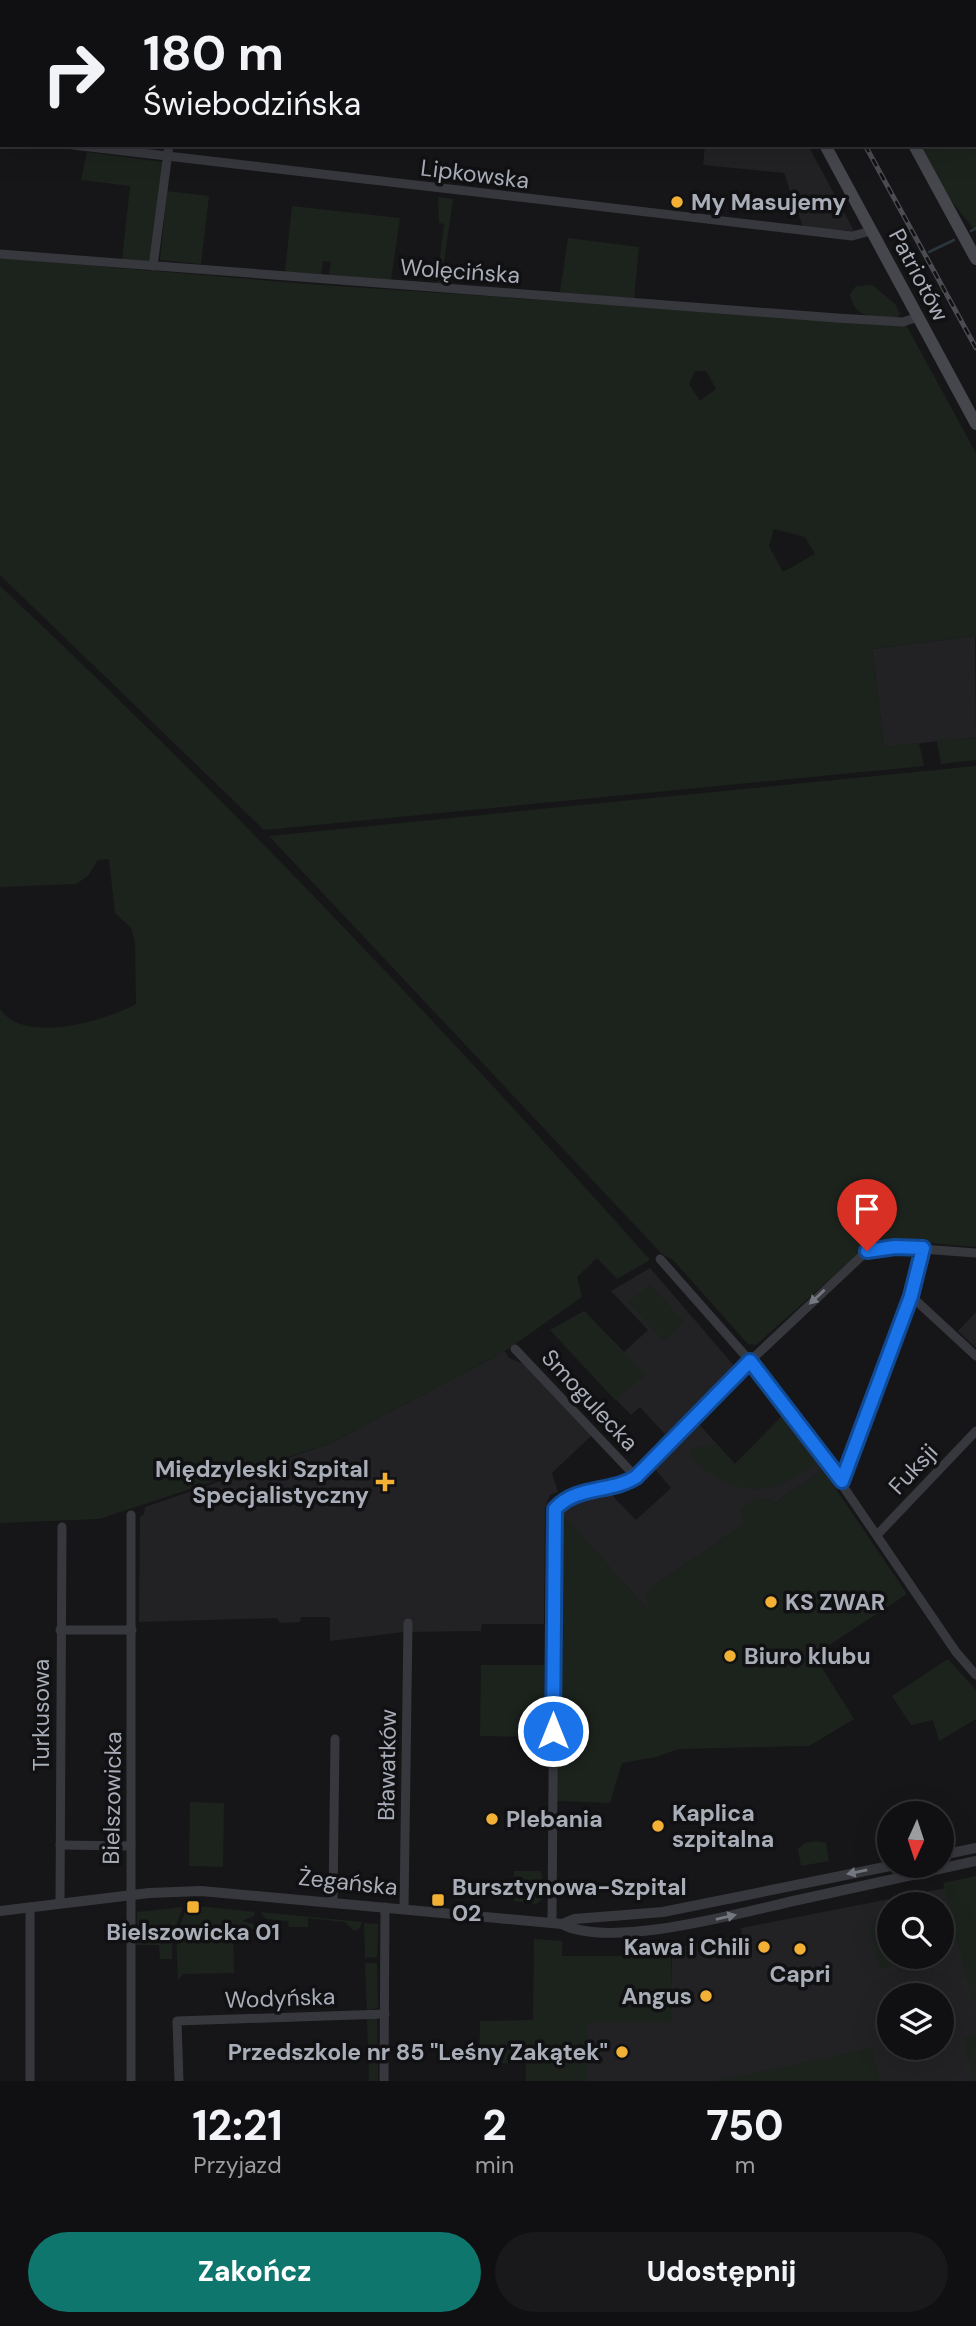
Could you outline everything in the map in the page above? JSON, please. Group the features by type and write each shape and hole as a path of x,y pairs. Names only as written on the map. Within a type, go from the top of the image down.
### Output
{"main road":[{"name":"Patriotów","path":"826,147 976,424"},
{"path":"915,147 976,259"}],"street":[{"name":"Lipkowska","path":"90,147 685,219 852,236 871,231"},
{"path":"153,266 169,147"},
{"name":"Wolęcińska","path":"0,254 837,318 902,322 918,317"},
{"path":"557,1924 555,1509 576,1494 622,1485 636,1477 750,1361 867,1251 895,1247 976,1253"},
{"path":"842,1481 911,1296 923,1248"},
{"path":"660,1259 750,1361 842,1481 930,1614 976,1675"},
{"path":"911,1296 976,1356"},
{"name":"Smogulecka","path":"515,1349 636,1477"},
{"name":"Fuksji","path":"878,1534 976,1431"},
{"name":"Bielszowicka","path":"131,1515 131,2081"},
{"name":"Turkusowa","path":"60,1903 62,1527"},
{"name":"Bławatków","path":"404,1909 408,1623"},
{"path":"60,1630 132,1630"},
{"path":"333,1902 335,1739"},
{"path":"60,1845 131,1846"},
{"path":"954,1853 976,1848"},
{"name":"Żegańska","path":"0,1911 181,1891 228,1892 557,1924 574,1930 619,1931 688,1925 976,1861"},
{"name":"Żegańska","path":"557,1924 574,1919 663,1912 877,1869"},
{"path":"30,1907 30,2081"},
{"path":"384,2081 385,1907"},
{"name":"Wodyńska","path":"179,2081 177,2021 385,2014"}],"shaded area":[{"path":"705,147 809,147 854,231 803,227 784,173 703,165"},
{"path":"920,147 976,147 976,232 943,190"},
{"path":"87,152 163,162 149,262 122,260 130,186 81,180"},
{"path":"167,191 209,196 201,264 160,260"},
{"path":"438,197 453,199 441,283 437,283 444,224 439,223"},
{"path":"292,206 400,218 391,280 329,275 331,262 323,261 321,274 285,272"},
{"path":"568,238 639,247 634,299 560,292"},
{"path":"0,258 308,284 906,325 976,453 976,641 975,636 872,649 884,747 919,743 924,766 264,830 0,575","holes":["695,371 706,371 716,389 700,401 689,384","774,529 805,537 815,554 783,572 769,546"]},
{"path":"872,285 895,304 900,314 896,318 866,315 856,309 850,294 856,286"},
{"path":"0,586 169,749 333,916 493,1086 650,1260 617,1279 597,1258 577,1277 582,1297 505,1351 331,1443 99,1519 0,1523 0,1009 11,1020 27,1026 45,1028 86,1023 136,1004 135,941 131,928 115,913 109,859 98,860 88,876 76,884 0,887"},
{"path":"975,636 976,737 884,747 872,649"},
{"path":"976,737 976,760 941,764 937,741"},
{"path":"976,766 976,1247 921,1242 867,1246 756,1345 748,1344 673,1260 662,1254 269,836"},
{"path":"650,1268 736,1368 665,1434 640,1407 631,1415 591,1373 582,1313 584,1311 624,1352 648,1330 611,1291"},
{"path":"649,1284 685,1322 664,1341 628,1303"},
{"path":"584,1311 646,1375 615,1400 550,1330"},
{"path":"976,1312 976,1348 958,1331"},
{"name":"Międzyleski Szpital Specjalistyczny","path":"505,1351 509,1358 526,1365 592,1435 552,1473 558,1492 550,1495 545,1508 544,1624 482,1624 481,1631 404,1632 330,1641 330,1617 301,1617 300,1622 280,1623 277,1618 139,1622 140,1517 144,1514 145,1507 331,1443"},
{"path":"784,1414 823,1470 651,1588 648,1610 564,1517 558,1517 563,1508 591,1495 609,1492 636,1520 671,1488 654,1468 696,1421 735,1464"},
{"path":"784,1414 818,1462 781,1484 757,1489 731,1484 701,1467 689,1452 691,1448 717,1444 735,1464"},
{"path":"823,1470 907,1594 814,1655 854,1719 809,1746 678,1749 656,1757 622,1763 610,1803 556,1801 558,1517 564,1516 647,1609 647,1594 651,1588 744,1524 740,1512 747,1502 767,1497 775,1503"},
{"path":"948,1659 976,1690 976,1719 939,1741 933,1720 911,1725 892,1696"},
{"path":"481,1665 544,1665 544,1737 480,1736"},
{"path":"190,1802 224,1803 223,1867 189,1866"},
{"path":"805,1843 826,1843 829,1861 801,1866 798,1849"},
{"path":"514,1871 541,1871 544,1898 536,1904 514,1901"},
{"path":"976,1876 976,1999 972,2000 954,1927 954,1892 945,1892 943,1883"},
{"path":"976,1882 976,2081 587,2081 587,2023 671,2023 672,1948 742,1936 741,1928 877,1901 877,1969 954,1969 954,1892 925,1892"},
{"path":"198,1906 255,1912 254,1916 242,1921 254,1924 254,1929 233,1930 234,1973 183,1974 178,1980 176,1936 186,1909"},
{"path":"183,1907 172,1936 172,1959 160,1959 159,1945 136,1945 137,1912"},
{"path":"260,1912 362,1922 360,1928 354,1931 345,1922 308,1918 308,1927 289,1927 288,1921 266,1919"},
{"path":"364,1923 378,1924 377,1957 365,1958"},
{"path":"877,1924 877,1956 870,1925"},
{"path":"534,1939 562,1941 562,1956 661,1956 671,1946 672,2023 587,2023 587,2081 526,2081 526,2063 479,2063 480,2021 533,2020"},
{"path":"365,1963 377,1963 378,2008 367,2010"},
{"path":"377,2017 378,2081 369,2081 367,2018"},
{"path":"976,2034 976,2081 974,2081 964,2037"},
{"path":"872,2048 880,2081 716,2081"}],"waterway":[{"path":"971,231 976,228"},
{"path":"929,252 954,240"},
{"path":"911,261 916,259"}],"railway":[{"path":"866,147 976,348"}],"place":[{"name":"My Masujemy","path":"677,202"},
{"name":"Międzyleski Szpital Specjalistyczny","path":"385,1482"},
{"name":"KS ZWAR","path":"771,1602"},
{"name":"Biuro klubu","path":"730,1656"},
{"name":"Plebania","path":"492,1819"},
{"name":"Kaplica szpitalna","path":"658,1826"},
{"name":"Bursztynowa-Szpital 02","path":"438,1900"},
{"name":"Bielszowicka 01","path":"193,1907"},
{"name":"Kawa i Chili","path":"764,1947"},
{"name":"Capri","path":"800,1949"},
{"name":"Angus","path":"706,1996"},
{"name":"Przedszkole nr 85 \"Leśny Zakątek\"","path":"622,2052"}],"route":[{"path":"553,1731 552,1594 555,1509 576,1494 622,1485 636,1477 750,1361 842,1481 911,1296 923,1248 895,1247 867,1251"}]}
